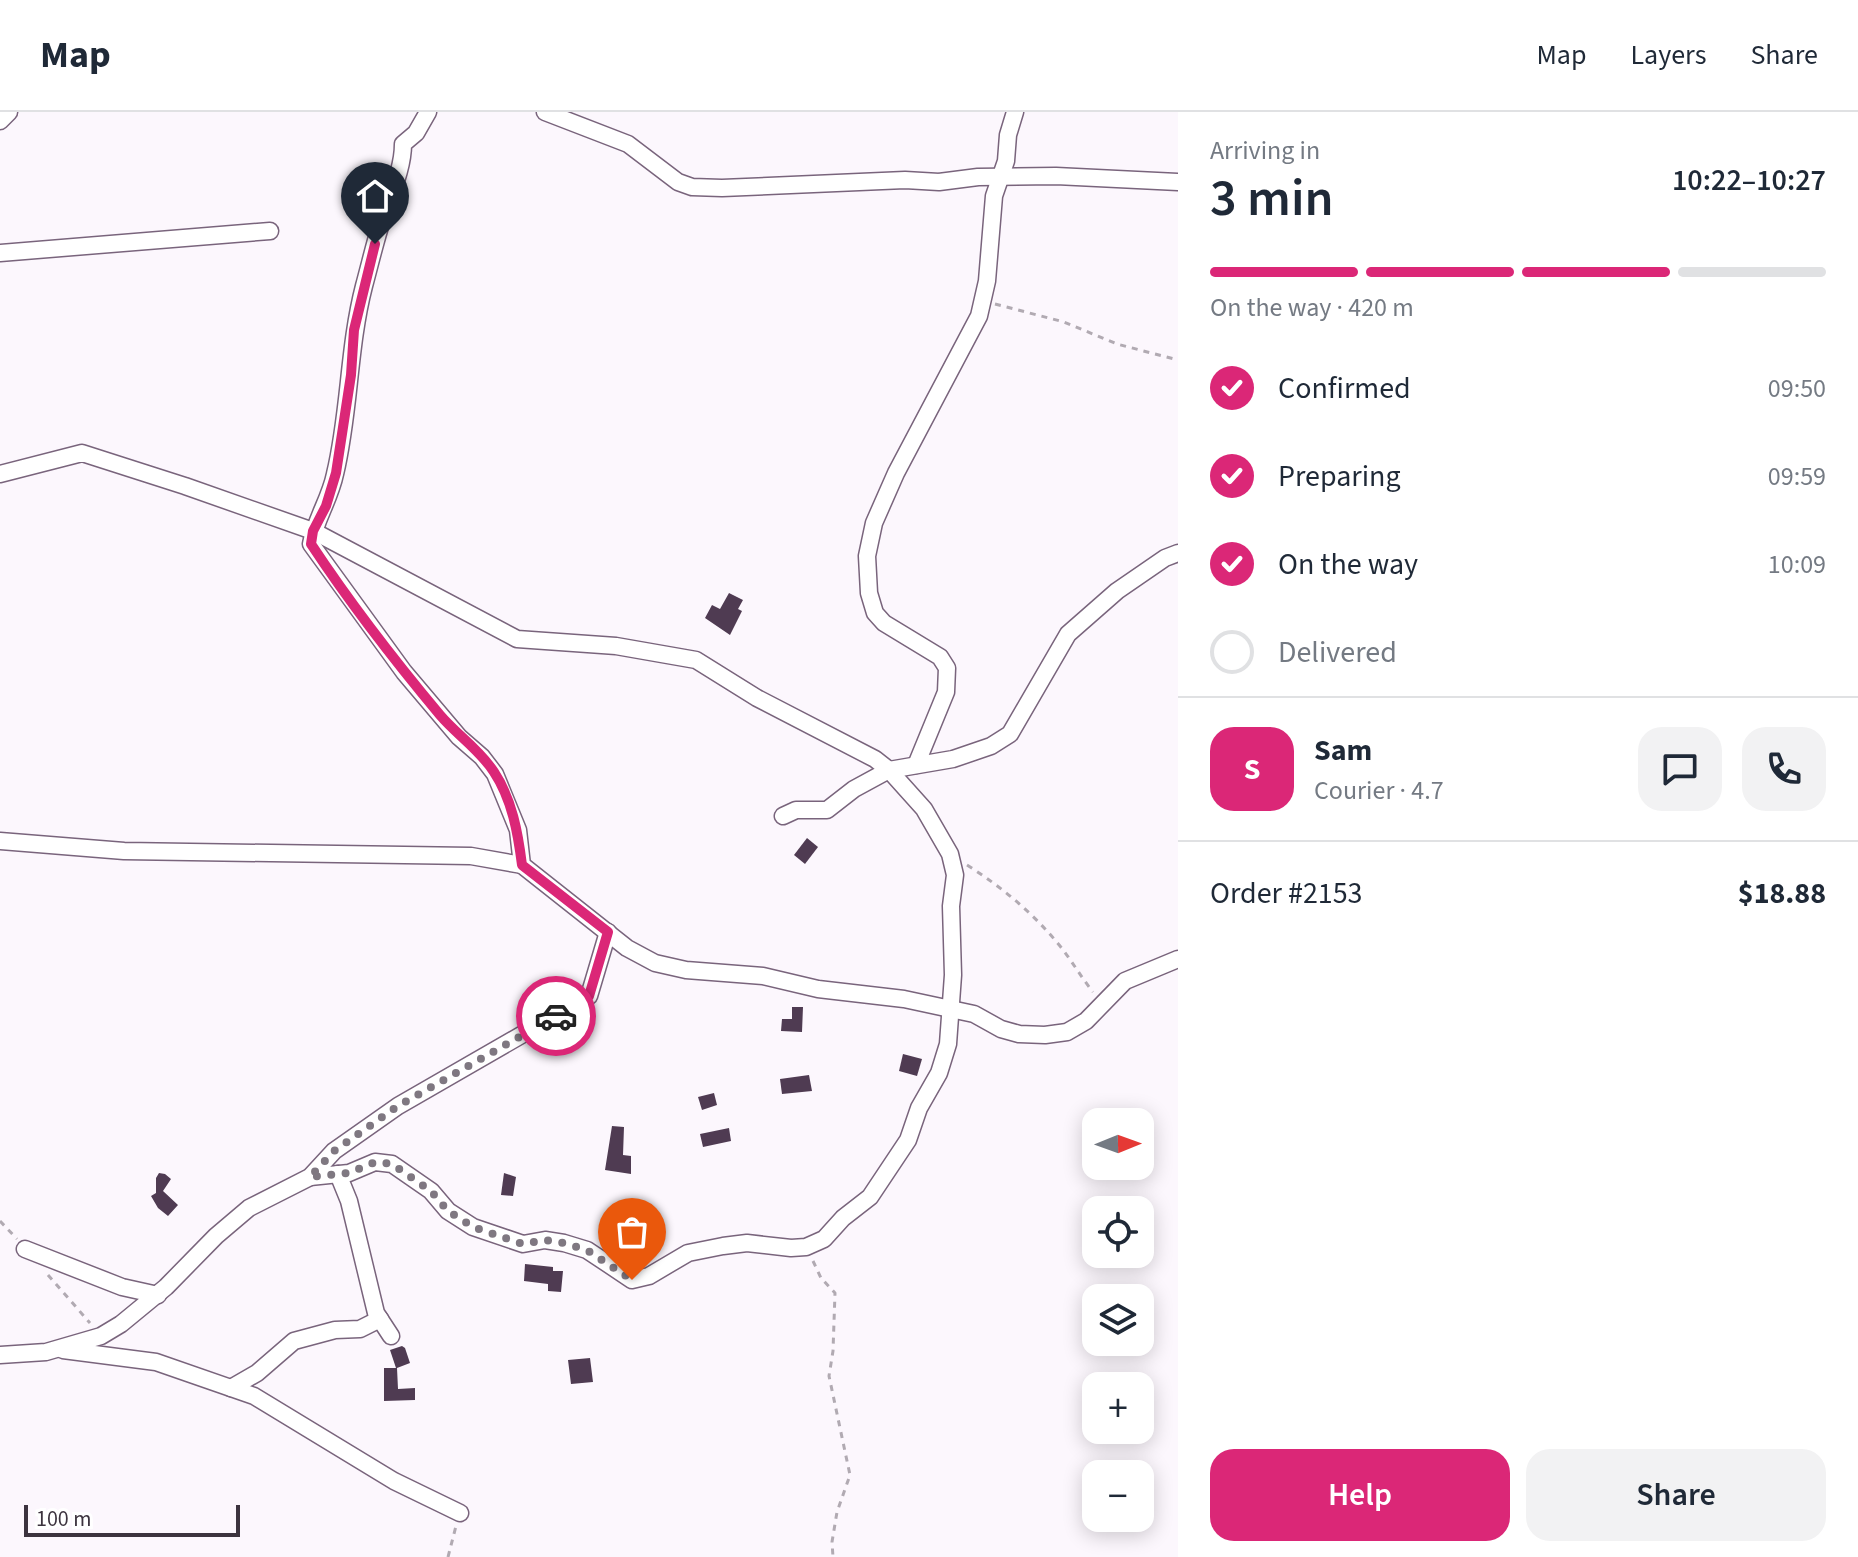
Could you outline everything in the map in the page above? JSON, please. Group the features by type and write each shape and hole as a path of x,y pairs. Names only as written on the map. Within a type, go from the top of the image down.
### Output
{"street":[{"path":"0,121 9,112"},
{"path":"428,112 416,133 403,144 403,162 381,223 354,330 351,375 336,473 326,506 313,531 311,544 343,591 440,716 495,774 518,830 522,865"},
{"path":"545,112 628,144 678,182 692,187 891,180 939,182 978,177 1056,176 1178,182"},
{"path":"916,765 946,692 947,668 940,657 884,623 875,613 869,593 867,556 874,523 890,486 979,316 987,281 994,196 1006,161 1008,135 1015,112"},
{"path":"0,253 270,231"},
{"path":"0,474 82,453 313,531 517,639 616,646 696,660 757,698 875,759 924,809 950,854 955,875 951,906 953,975 948,1044 939,1073 919,1108 908,1140 870,1197 843,1218 824,1239 806,1247 747,1243 688,1253 649,1276 632,1280 576,1246 545,1240 523,1244 473,1227 448,1211 431,1191 392,1164 375,1162 349,1173 310,1177"},
{"path":"783,816 796,810 827,810 854,789 889,770 953,759 991,746 1010,734 1068,634 1117,591 1165,558 1178,553"},
{"path":"0,841 124,851 471,856 522,865 627,948 655,963 686,970 763,976 818,989 904,999 974,1014 1001,1029 1019,1034 1067,1032 1086,1021 1125,981 1178,959"},
{"path":"0,1355 46,1352 101,1336 121,1324 158,1295 216,1236 249,1208 310,1177 334,1151 398,1106 589,996 608,932"},
{"path":"338,1174 349,1201 376,1313 391,1336"},
{"path":"25,1249 122,1287 158,1295"},
{"path":"231,1388 257,1373 294,1341 335,1330 360,1329 380,1319"},
{"path":"57,1349 156,1362 254,1396 394,1481 460,1513"}],"path":[{"path":"983,300 1064,322 1117,344 1178,360"},
{"path":"950,854 997,885 1030,912 1062,948 1091,990 1105,1002"},
{"path":"0,1221 25,1249"},
{"path":"806,1247 821,1278 835,1293 829,1376 850,1475 837,1512 833,1557"},
{"path":"44,1271 101,1336"},
{"path":"448,1557 460,1513"}],"building":[{"path":"729,593 743,600 738,609 742,611 730,635 705,618 712,605 720,609"},
{"path":"807,838 818,847 805,864 794,855"},
{"path":"792,1007 803,1007 802,1032 781,1031 782,1019 792,1019"},
{"path":"903,1054 922,1059 917,1076 899,1071"},
{"path":"809,1075 812,1091 782,1094 780,1079"},
{"path":"714,1093 717,1105 702,1110 698,1097"},
{"path":"612,1126 624,1127 623,1155 631,1156 631,1174 605,1170"},
{"path":"729,1128 731,1141 703,1147 700,1134"},
{"path":"159,1173 171,1179 163,1191 178,1205 168,1216 158,1208 151,1196 156,1193"},
{"path":"504,1173 516,1177 513,1196 501,1195"},
{"path":"525,1264 563,1271 561,1292 548,1291 548,1284 524,1281"},
{"path":"402,1346 410,1363 397,1368 398,1389 415,1388 415,1400 384,1401 384,1368 396,1368 390,1350"},
{"path":"590,1358 593,1382 571,1384 568,1360"}],"way so far":[{"path":"556,1016 364,1128 334,1151 310,1177 349,1173 375,1162 392,1164 431,1191 448,1211 473,1227 523,1244 545,1240 587,1250 632,1280"}],"route":[{"path":"375,244 354,330 351,375 336,473 326,506 313,531 311,544 404,672 495,774 518,830 522,865 608,932 589,996 556,1016"}]}
